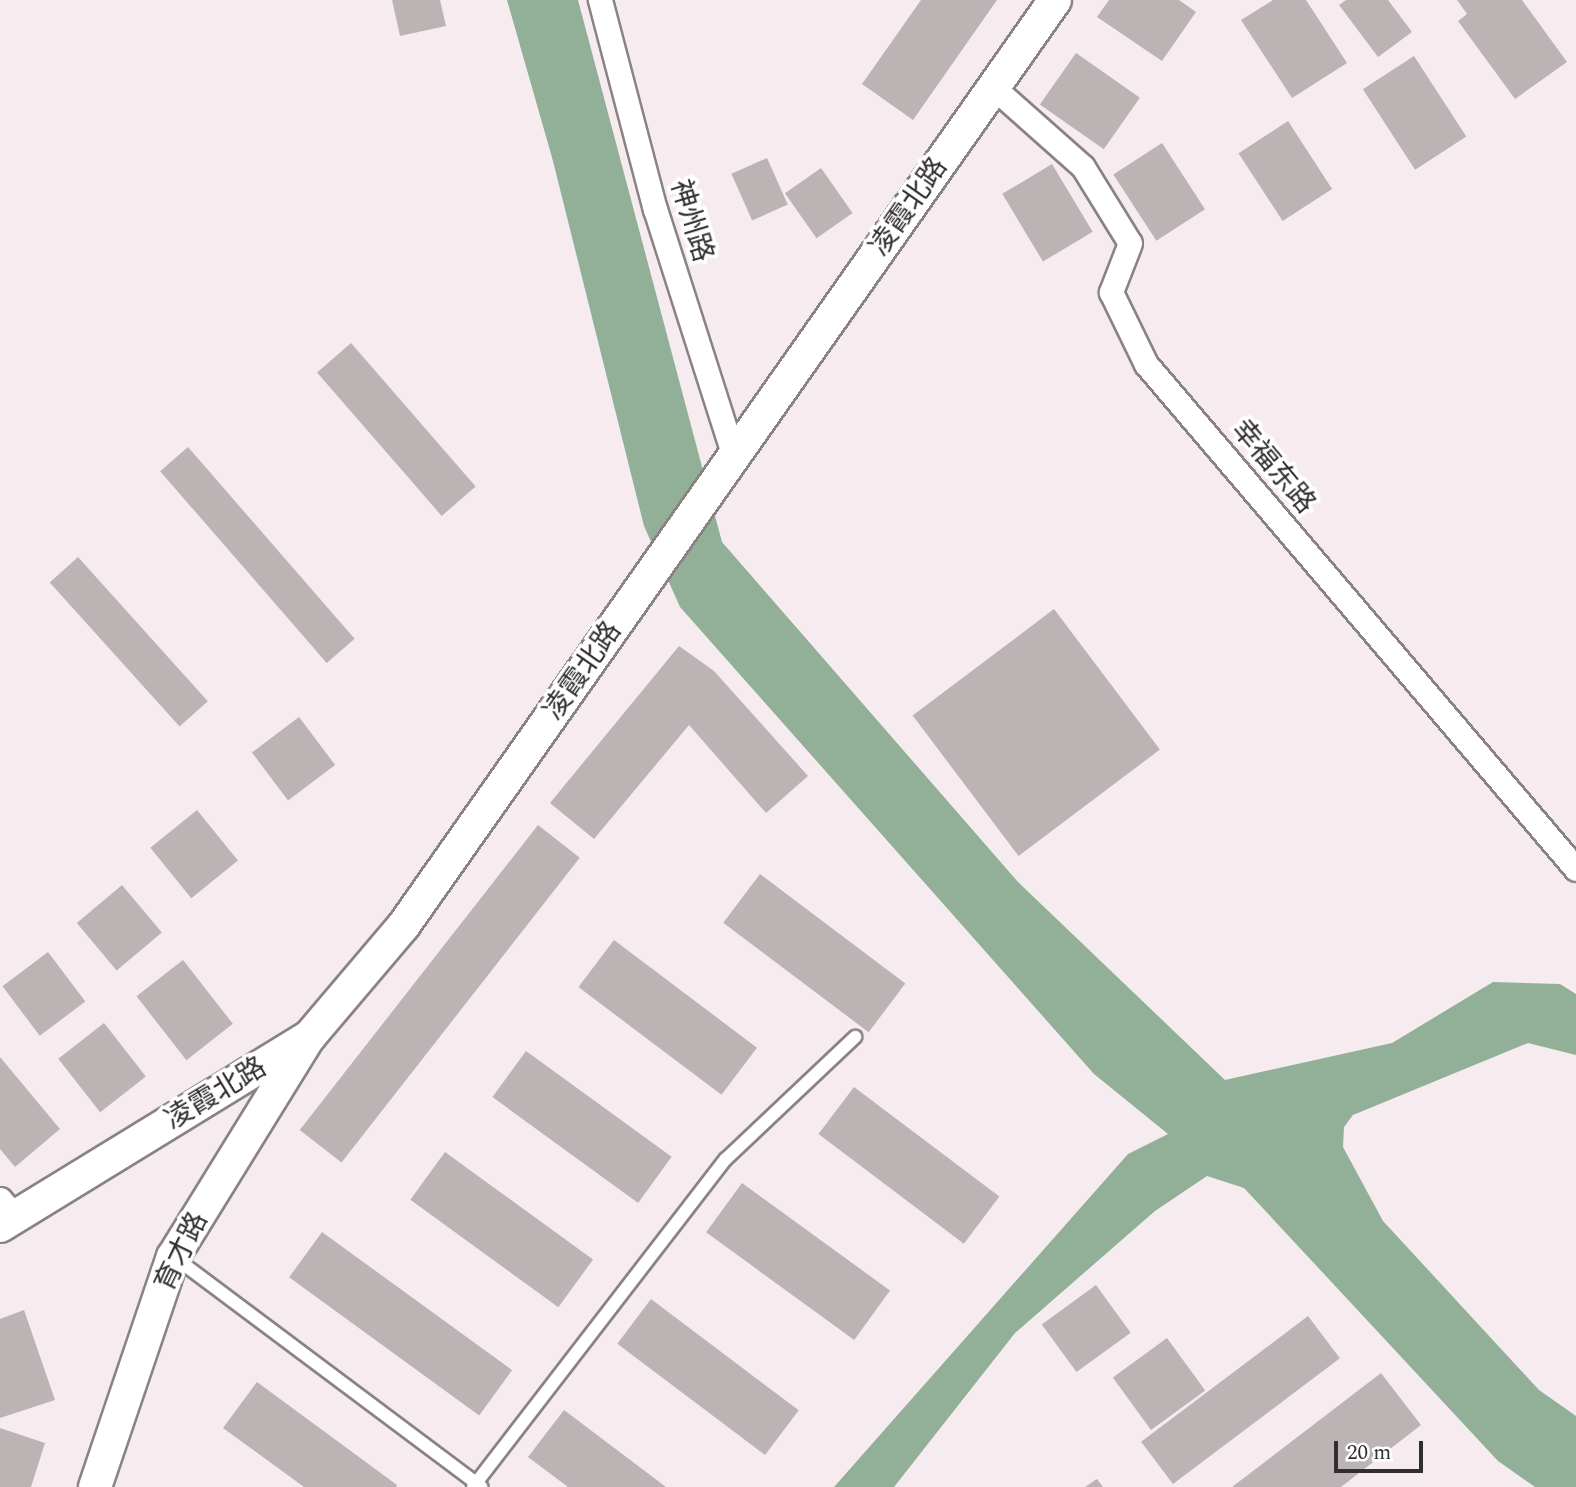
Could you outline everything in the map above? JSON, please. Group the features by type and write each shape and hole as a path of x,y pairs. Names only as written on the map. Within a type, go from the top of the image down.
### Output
{"street":[{"name":"神州路","path":"600,0 655,209 734,456"},
{"name":"凌霞北路","path":"5,1214 310,1037 404,925 1055,0"},
{"name":"幸福东路","path":"993,88 1083,167 1130,243 1111,292 1146,363 1576,869"},
{"name":"育才路","path":"95,1487 173,1257 310,1037"}],"lane":[{"path":"173,1257 477,1486 726,1159 855,1037"}],"shaded area":[{"path":"507,0 578,0 722,542 1018,882 1225,1080 1392,1043 1493,982 1560,984 1576,994 1576,1055 1528,1043 1353,1115 1344,1127 1343,1147 1383,1221 1539,1390 1576,1416 1576,1487 1535,1487 1498,1461 1244,1188 1207,1176 1155,1211 1015,1333 894,1487 834,1487 1128,1154 1168,1134 1094,1074 680,607 644,526 553,161"}],"building":[{"path":"392,0 440,0 446,26 400,36"},
{"path":"921,0 997,0 913,120 862,84"},
{"path":"1109,0 1179,0 1196,12 1162,61 1097,17"},
{"path":"1273,0 1306,0 1347,63 1292,98 1241,20"},
{"path":"1346,0 1388,0 1412,32 1378,57 1339,5"},
{"path":"1457,0 1522,0 1567,62 1515,99 1458,21 1467,14"},
{"path":"1076,53 1140,98 1104,149 1040,105"},
{"path":"1414,56 1466,137 1415,170 1363,89"},
{"path":"1288,121 1332,189 1283,221 1239,153"},
{"path":"1162,143 1205,209 1156,241 1113,175"},
{"path":"767,158 788,205 752,220 731,174"},
{"path":"1052,164 1093,232 1043,262 1002,194"},
{"path":"821,168 853,213 817,238 785,193"},
{"path":"351,343 476,486 442,516 317,373"},
{"path":"188,447 355,639 327,663 160,471"},
{"path":"78,557 208,701 180,727 50,582"},
{"path":"1054,609 1160,750 1019,856 913,716"},
{"path":"679,646 714,671 808,776 766,813 689,725 594,839 550,803"},
{"path":"299,717 335,765 288,800 252,753"},
{"path":"197,810 238,861 191,898 150,848"},
{"path":"538,825 580,858 342,1163 300,1130"},
{"path":"760,874 905,984 869,1032 723,923"},
{"path":"122,885 162,932 117,970 77,923"},
{"path":"614,940 757,1048 721,1095 578,987"},
{"path":"48,952 85,1002 40,1036 2,986"},
{"path":"183,960 233,1024 186,1060 137,996"},
{"path":"104,1023 146,1077 100,1112 58,1059"},
{"path":"526,1051 672,1157 638,1203 492,1097"},
{"path":"0,1057 60,1129 15,1167 0,1149"},
{"path":"854,1087 999,1197 964,1244 818,1134"},
{"path":"445,1152 593,1260 558,1307 410,1200"},
{"path":"742,1183 890,1291 854,1340 706,1232"},
{"path":"322,1232 512,1370 479,1415 289,1277"},
{"path":"1096,1285 1131,1333 1076,1372 1042,1324"},
{"path":"651,1299 799,1410 765,1455 617,1344"},
{"path":"24,1310 55,1400 0,1418 0,1319"},
{"path":"1308,1316 1340,1358 1173,1484 1141,1442"},
{"path":"1167,1338 1205,1391 1151,1430 1113,1377"},
{"path":"1381,1373 1421,1425 1341,1487 1232,1487"},
{"path":"257,1382 397,1485 396,1487 304,1487 223,1428"},
{"path":"564,1410 666,1487 568,1487 528,1457"},
{"path":"0,1428 45,1443 31,1487 0,1487"},
{"path":"1097,1479 1103,1487 1085,1487"}]}
